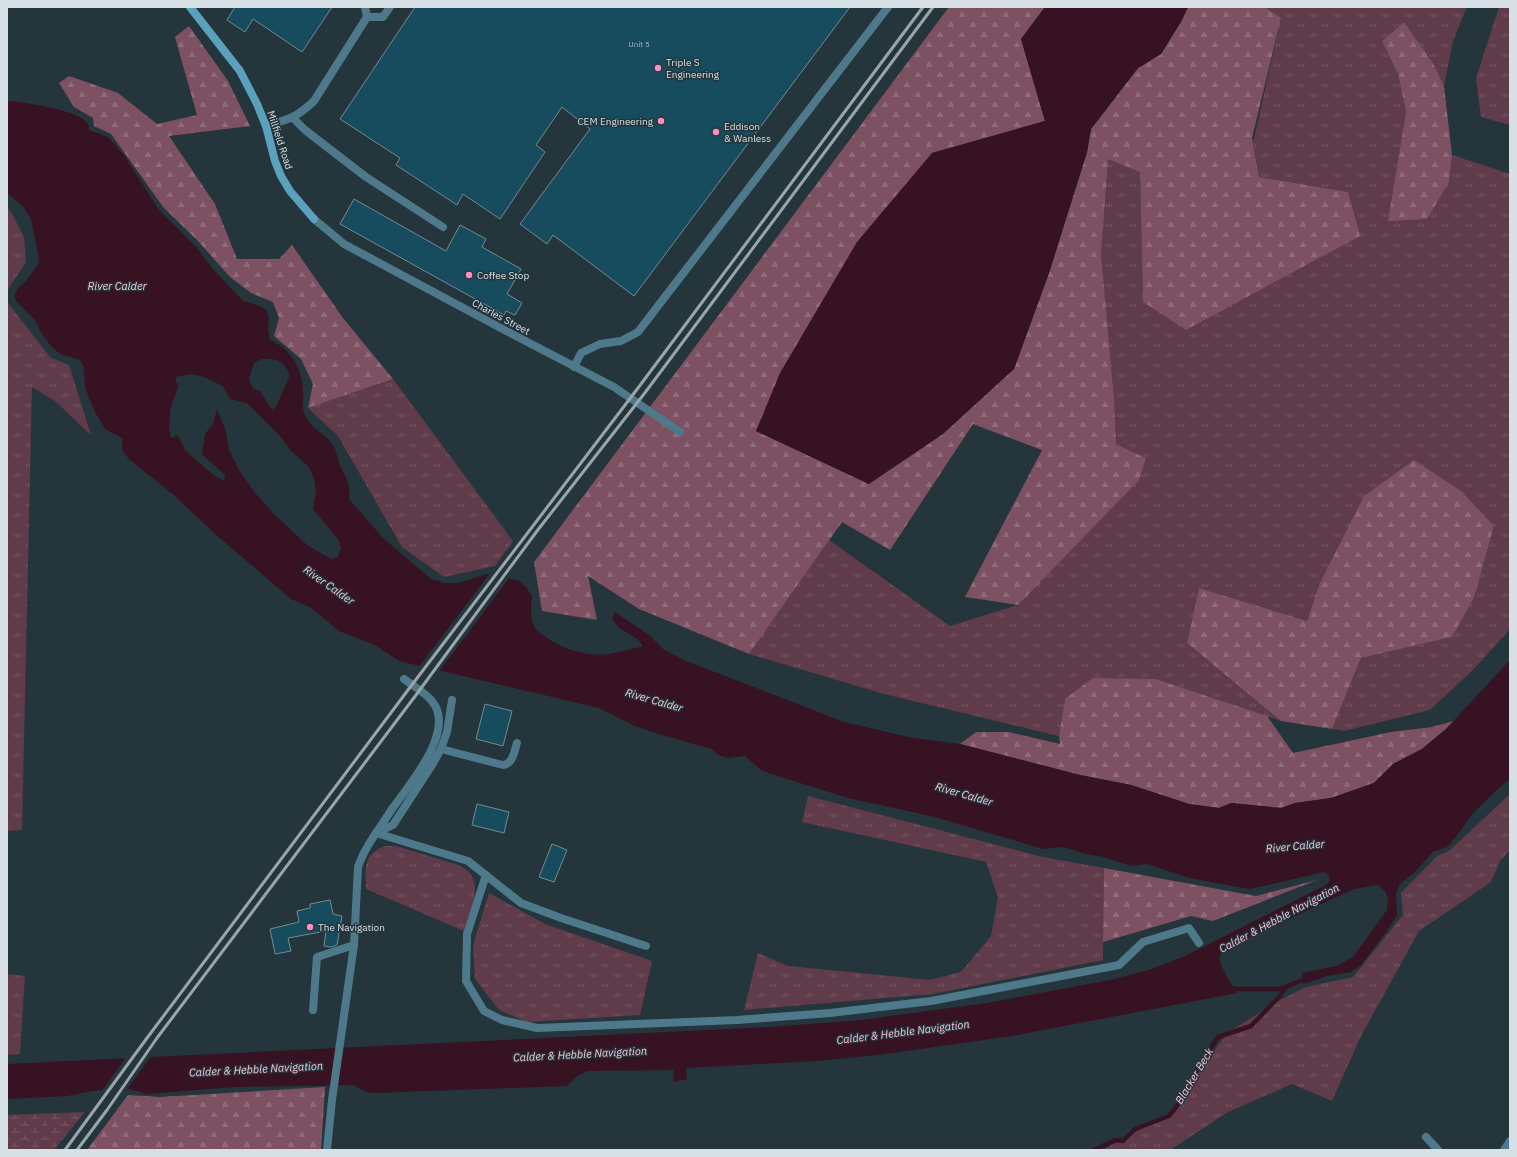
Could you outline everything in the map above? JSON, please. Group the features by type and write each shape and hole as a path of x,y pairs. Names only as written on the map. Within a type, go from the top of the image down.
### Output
{"street":[{"name":"Millfield Road","path":"190,7 240,71 257,104 266,126 275,161 281,176 290,191 314,219"},
{"path":"266,126 293,118 305,110 314,101 367,17 365,7"},
{"path":"367,17 383,17 390,7"},
{"path":"574,367 581,353 600,344 620,341 638,332 888,7"},
{"path":"293,118 305,130 366,177 443,227"},
{"name":"Charles Street","path":"314,219 344,244 614,387 680,432"},
{"path":"327,1150 332,1100 354,945 358,867 361,856 430,754 438,736 438,716 436,706 431,700 404,679"},
{"path":"376,833 393,825 432,765 441,749 447,732 452,700"},
{"path":"441,749 503,765 511,761 516,744"},
{"path":"376,833 468,861 521,903 646,946"},
{"path":"486,875 467,934 466,980 484,1011 502,1020 537,1028 745,1019 830,1013 923,1002 1119,965 1143,942 1189,928 1198,943"},
{"path":"313,1010 317,957 354,945"},
{"path":"1426,1137 1438,1150"},
{"path":"1504,1150 1510,1141"}],"green space":[{"path":"949,7 1045,7 1021,39 1045,121 932,153 756,431 869,484 1014,369 1049,273 1087,152 1091,129 1138,68 1161,54 1182,20 1188,7 1265,7 1281,18 1252,138 1259,177 1348,192 1360,236 1186,330 1143,302 1140,172 1108,159 1101,254 1114,400 1116,444 1146,458 1139,480 1018,605 965,597 1042,450 973,424 890,550 842,522 749,654 639,609 588,576 597,620 542,611 534,562"},
{"path":"1265,7 1467,7 1453,41 1444,86 1433,63 1404,22 1382,41 1398,74 1406,112 1389,221 1449,182 1452,155 1510,174 1510,629 1473,670 1430,710 1344,731 1332,729 1361,658 1452,637 1474,598 1494,526 1319,585 1307,621 1199,588 1187,643 1281,721 1156,679 1065,699 1059,736 884,694 749,654 829,540 950,626 1018,605 1146,458 1116,444 1101,254 1107,158 1140,171 1143,302 1348,192 1259,177 1253,143 1281,18"},
{"path":"1499,7 1510,7 1510,125 1481,117 1476,78"},
{"path":"1404,22 1433,63 1444,86 1452,155 1449,182 1427,219 1388,221 1406,112 1398,74 1382,41"},
{"path":"189,26 228,81 250,126 169,136 215,204 237,259 279,259 292,245 343,318 393,379 308,408 313,384 301,359 274,336 279,318 273,302 251,293 230,277 197,240 164,208 111,134 94,126 93,118 74,107 59,83 69,76 118,93 157,124 197,115 175,37"},
{"path":"7,208 10,210 24,237 26,262 7,291"},
{"path":"7,302 51,358 69,365 91,435 55,401 32,387 22,830 7,831"},
{"path":"393,379 513,541 495,566 444,577 402,547 338,436 308,408"},
{"path":"1414,460 1461,491 1494,526 1474,598 1452,637 1361,658 1332,729 1281,721 1187,643 1199,588 1307,621 1319,585 1364,496"},
{"path":"1093,678 1156,679 1267,716 1293,753 1391,732 1432,727 1454,721 1422,749 1393,764 1374,783 1331,798 1295,803 1281,808 1232,803 1219,808 1189,804 1131,785 1080,775 960,744 976,732 1008,732 1060,744 1059,736 1065,699"},
{"path":"1510,794 1510,850 1500,861 1491,882 1419,931 1361,1036 1332,1101 1292,1084 1228,1112 1170,1150 1103,1150 1169,1113 1227,1033 1280,1000 1306,987 1353,977 1403,915 1401,893 1437,856 1449,851"},
{"path":"808,796 1043,857 1104,868 1103,960 933,994 744,1010 758,953 788,966 930,980 961,972 991,936 998,897 986,862 802,822"},
{"path":"385,846 396,846 455,864 465,869 472,876 475,884 475,893 464,931 366,889 366,868 369,858 372,853"},
{"path":"1104,868 1256,896 1317,880 1213,921 1191,916 1103,942"},
{"path":"489,893 545,924 652,961 640,1015 527,1022 499,1010 475,979 473,945"},
{"path":"7,974 25,976 20,1054 7,1055"},
{"path":"325,1087 321,1150 87,1150 128,1095 160,1097"},
{"path":"85,1112 54,1150 7,1150 7,1115"}],"water":[{"path":"1045,7 1188,7 1182,20 1161,54 1138,68 1091,129 1087,152 1049,273 1014,369 943,434 869,484 756,431 780,373 857,242 932,153 1045,121 1021,39"},
{"name":"River Calder","path":"7,101 63,111 83,119 88,124 89,130 108,137 124,155 159,210 196,247 212,268 243,301 260,306 267,311 270,340 284,349 298,367 302,383 305,415 311,424 330,441 334,447 348,484 349,499 383,538 431,579 445,583 458,583 487,574 519,581 526,587 532,596 531,615 535,627 550,640 566,648 583,653 601,655 643,647 639,640 619,628 612,619 615,612 649,635 663,649 686,661 844,722 913,738 960,744 1080,775 1131,785 1189,804 1219,808 1231,803 1281,808 1295,803 1331,798 1374,783 1393,764 1422,749 1446,729 1510,660 1510,779 1473,813 1447,847 1433,852 1413,874 1399,885 1396,894 1397,915 1387,931 1361,965 1351,972 1327,976 1303,984 1302,973 1336,966 1353,957 1387,910 1388,898 1385,891 1378,885 1354,889 1266,929 1222,952 1220,961 1222,967 1237,993 1012,1036 878,1055 817,1061 686,1068 687,1079 674,1082 673,1070 587,1071 576,1077 567,1086 375,1093 366,1092 354,1085 234,1087 147,1094 130,1089 99,1090 67,1096 7,1099 7,1064 771,1027 861,1020 987,1003 1110,980 1152,969 1185,956 1326,885 1330,881 1329,876 1324,872 1250,889 1189,878 1147,864 1132,866 1064,847 1043,849 935,817 848,798 762,771 745,756 728,758 718,755 712,749 635,726 599,708 399,661 375,645 339,631 310,607 291,599 214,533 176,497 128,458 122,450 122,438 105,429 95,412 85,388 84,368 80,360 60,354 51,346 42,334 35,320 17,302 14,296 19,287 26,281 39,263 31,219 22,205 7,193","holes":["262,359 279,361 285,366 290,375 277,405 272,410 260,391 253,389 249,379 254,363","192,374 204,377 223,386 230,399 247,403 281,437 291,451 308,466 314,478 316,491 313,509 338,539 341,548 338,557 331,559 307,545 275,515 255,493 239,470 229,450 226,432 217,409 213,424 205,434 202,454 225,475 224,481 212,474 185,450 178,435 171,438 169,429 170,410 178,387 175,377"]}],"pier":[{"path":"491,572 510,577 438,673 418,668"},
{"path":"152,1055 126,1091 101,1092 127,1056"}],"building":[{"path":"235,7 332,7 302,52 253,19 245,32 227,20"},
{"path":"415,7 850,7 634,296 553,235 547,244 520,224 590,129 562,107 536,145 545,152 500,219 463,194 457,205 396,165 400,158 340,119"},
{"path":"354,199 446,251 460,225 486,239 482,247 521,269 507,294 522,303 515,315 506,311 504,315 340,224"},
{"path":"485,704 512,711 503,746 476,739"},
{"path":"477,804 509,812 504,833 472,825"},
{"path":"552,844 567,850 554,882 539,877"},
{"path":"330,900 333,914 342,916 337,945 331,947 324,946 326,931 288,938 291,951 275,954 270,929 299,922 297,911 310,908 310,904"}],"waterway":[{"name":"Calder & Hebble Navigation","path":"1229,989 1281,989 1307,978"},
{"name":"Blacker Beck","path":"1094,1150 1115,1140 1123,1141 1135,1129 1169,1116 1183,1098 1199,1066 1218,1037 1251,1026 1279,997 1286,987"}],"railway":[{"path":"65,1150 147,1038 408,690 638,388 923,7"},
{"path":"77,1150 157,1038 416,695 537,531 644,394 933,7"}],"place":[{"name":"Triple S Engineering","path":"658,68"},
{"name":"CEM Engineering","path":"661,121"},
{"name":"Eddison & Wanless","path":"716,132"},
{"name":"Coffee Stop","path":"469,275"},
{"name":"The Navigation","path":"310,927"}]}
